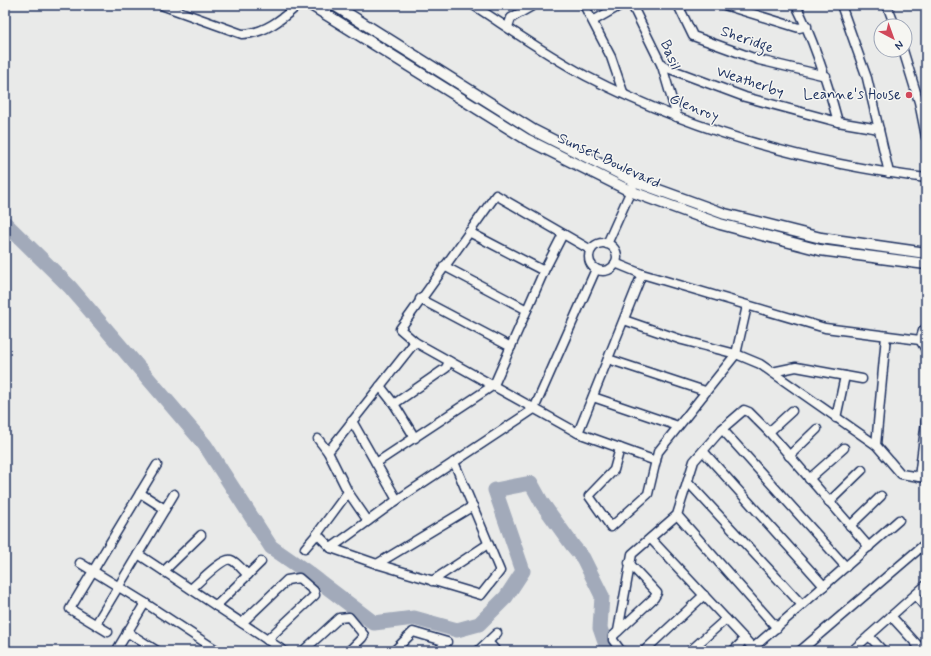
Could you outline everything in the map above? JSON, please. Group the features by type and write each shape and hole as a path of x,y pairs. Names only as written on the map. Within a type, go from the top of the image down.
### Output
{"main road":[{"name":"Sunset Boulevard","path":"311,5 526,139 720,224 820,250 926,264"},
{"name":"Sunset Boulevard","path":"334,5 533,130 632,186 725,214 799,233 821,238 926,253"}],"street":[{"path":"161,5 242,34 254,34 276,22 298,5"},
{"name":"Glenroy","path":"473,5 586,76 677,117 721,134 779,150 889,173 926,178"},
{"path":"508,27 511,18 534,5"},
{"path":"584,5 611,57 623,92"},
{"path":"593,21 621,5"},
{"name":"Basil","path":"632,5 662,66 677,117"},
{"name":"Sheridge","path":"678,5 693,36 759,60 826,76"},
{"path":"724,5 799,28 807,26"},
{"path":"796,5 807,26 826,76 838,122"},
{"path":"841,5 867,78 889,173"},
{"path":"887,5 892,18"},
{"path":"905,58 919,102 926,137"},
{"name":"Weatherby","path":"662,66 745,97 838,122 879,129"},
{"path":"607,244 632,186"},
{"path":"591,250 496,195 420,299 400,329 415,342 578,433 656,461"},
{"path":"469,232 544,271"},
{"path":"376,463 494,385 544,271 563,234"},
{"path":"598,244 607,244 616,254 615,263 609,269 604,271 596,269 590,262 589,254 598,244"},
{"path":"615,263 642,274 825,328 920,340"},
{"path":"444,266 527,310"},
{"path":"331,548 397,500 534,409 596,269"},
{"path":"578,433 642,274"},
{"path":"420,299 511,347"},
{"path":"620,448 614,470 589,496 611,527 648,494 658,452 705,390 736,354 747,306"},
{"path":"624,320 682,340 736,354 760,364 876,445 901,474 923,477 926,421"},
{"path":"926,328 923,331 920,340 926,350"},
{"path":"876,445 886,336"},
{"path":"328,452 415,342"},
{"path":"608,359 705,390"},
{"path":"394,404 446,368 449,361"},
{"path":"772,372 796,367 862,379"},
{"path":"836,418 845,376"},
{"path":"380,386 394,404 415,438"},
{"path":"593,397 678,426"},
{"path":"618,631 629,563 632,554 651,539 676,515 694,461 722,429 744,410 749,412 769,432 869,547"},
{"path":"769,432 792,411"},
{"path":"352,422 397,500"},
{"path":"722,429 846,567"},
{"path":"789,456 816,429"},
{"path":"318,439 328,452 348,492 368,521"},
{"path":"809,479 844,448"},
{"path":"703,451 824,586"},
{"path":"317,534 331,548 377,564 480,595 500,571 454,462"},
{"path":"108,632 70,609 157,465"},
{"path":"829,502 862,470"},
{"path":"688,482 802,605"},
{"path":"305,548 348,492"},
{"path":"140,493 165,509"},
{"path":"96,624 174,494"},
{"path":"850,526 881,496"},
{"path":"377,564 473,506"},
{"path":"676,515 777,628"},
{"path":"651,539 755,650 802,605 899,520"},
{"path":"164,571 201,535"},
{"path":"800,651 926,543"},
{"path":"432,581 488,544"},
{"path":"138,554 284,651"},
{"path":"191,589 220,563 227,560 232,560 248,575"},
{"path":"216,606 261,562"},
{"path":"80,563 146,603 218,651"},
{"path":"620,651 613,640 613,636 654,598 656,593 629,563"},
{"path":"242,623 287,580 299,578 314,591 315,595 267,640"},
{"path":"852,651 926,585"},
{"path":"644,651 704,595"},
{"path":"915,595 926,608"},
{"path":"118,648 146,603"},
{"path":"303,651 339,618 344,616 349,617 364,634 349,651"},
{"path":"891,616 923,651"},
{"path":"690,651 726,619"},
{"path":"128,632 156,651"},
{"path":"394,651 413,632 448,642 438,651"},
{"path":"478,651 497,633"},
{"path":"869,636 883,651"},
{"path":"733,651 745,639"},
{"path":"488,642 496,651"}],"waterway":[{"path":"5,223 70,287 205,445 271,547 307,572 374,623 414,618 457,630 479,624 506,597 523,571 495,490 531,483 542,503 583,558 602,596 600,628 608,651"}],"place":[{"name":"Leanne's House","path":"909,95"}]}
